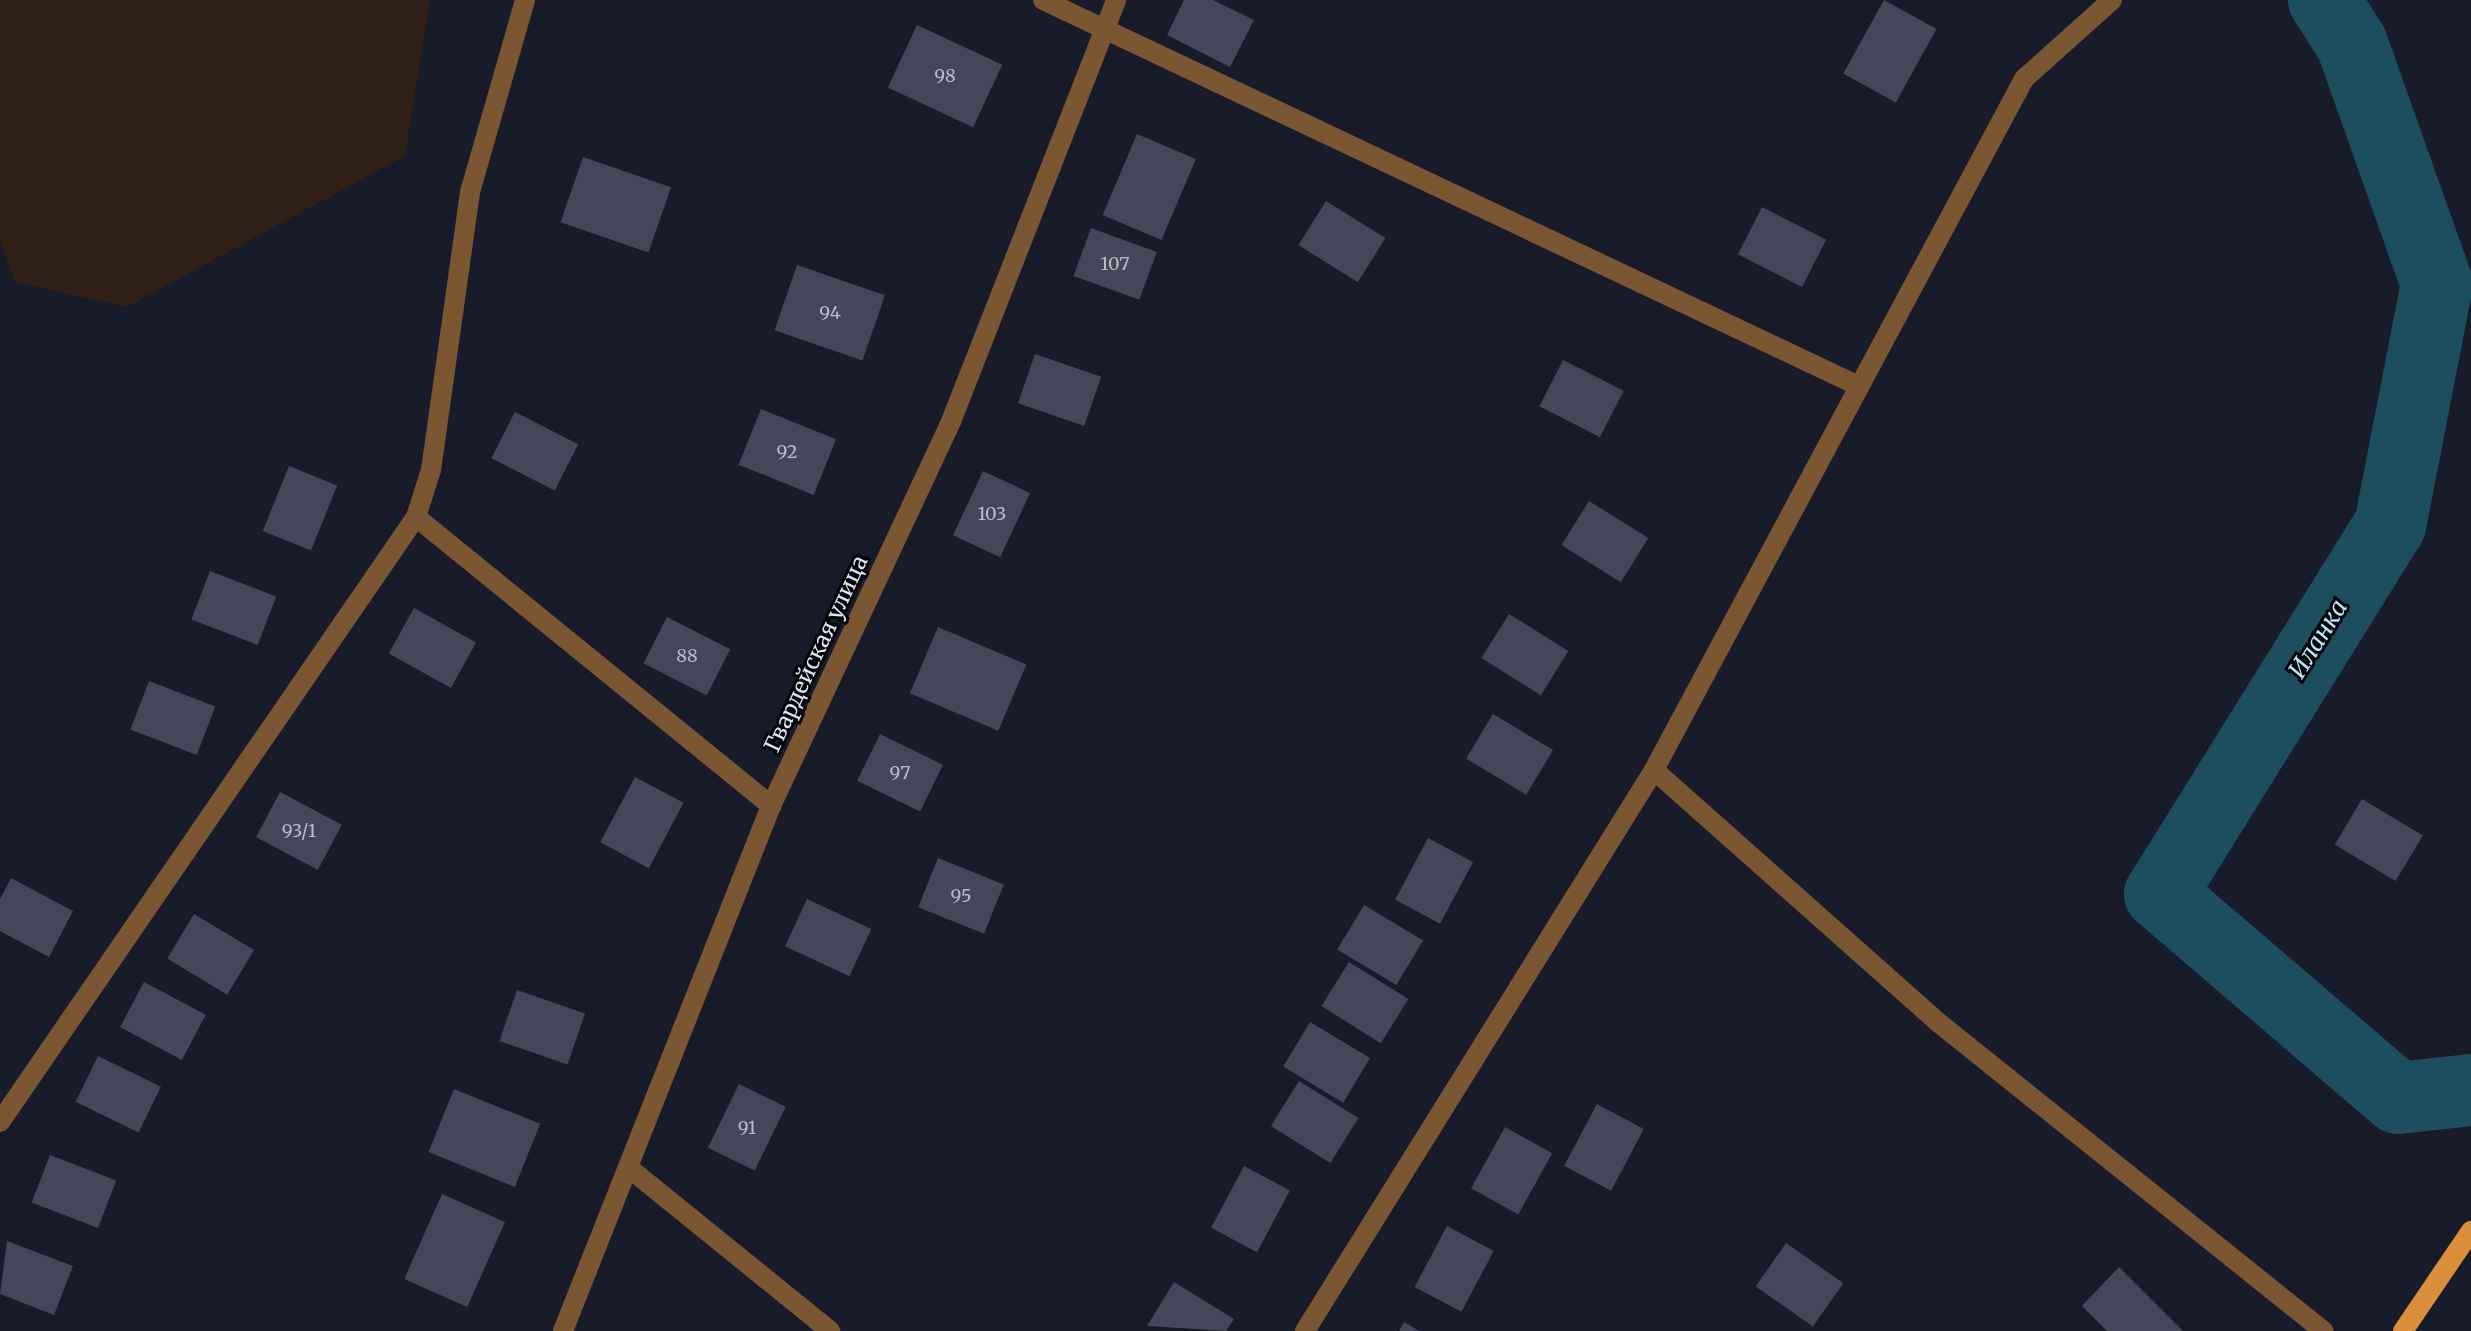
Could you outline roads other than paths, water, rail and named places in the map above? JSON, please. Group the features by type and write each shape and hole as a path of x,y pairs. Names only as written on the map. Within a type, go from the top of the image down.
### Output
{"main road":[{"path":"2403,1331 2471,1231"}],"street":[{"path":"0,1122 416,517 431,470 470,192 525,0"},
{"path":"1043,0 1859,386"},
{"name":"Гвардейская улица","path":"563,1331 771,806 952,419 1100,26 1116,0"},
{"path":"1305,1331 1654,770 2024,79 2112,0"},
{"path":"416,517 771,806"},
{"path":"1654,770 1939,1023 2324,1331"},
{"path":"629,1168 830,1331"}],"waterway":[{"name":"Иланка","path":"2324,0 2352,44 2437,284 2390,525 2160,894 2398,1098 2471,1090"}]}
